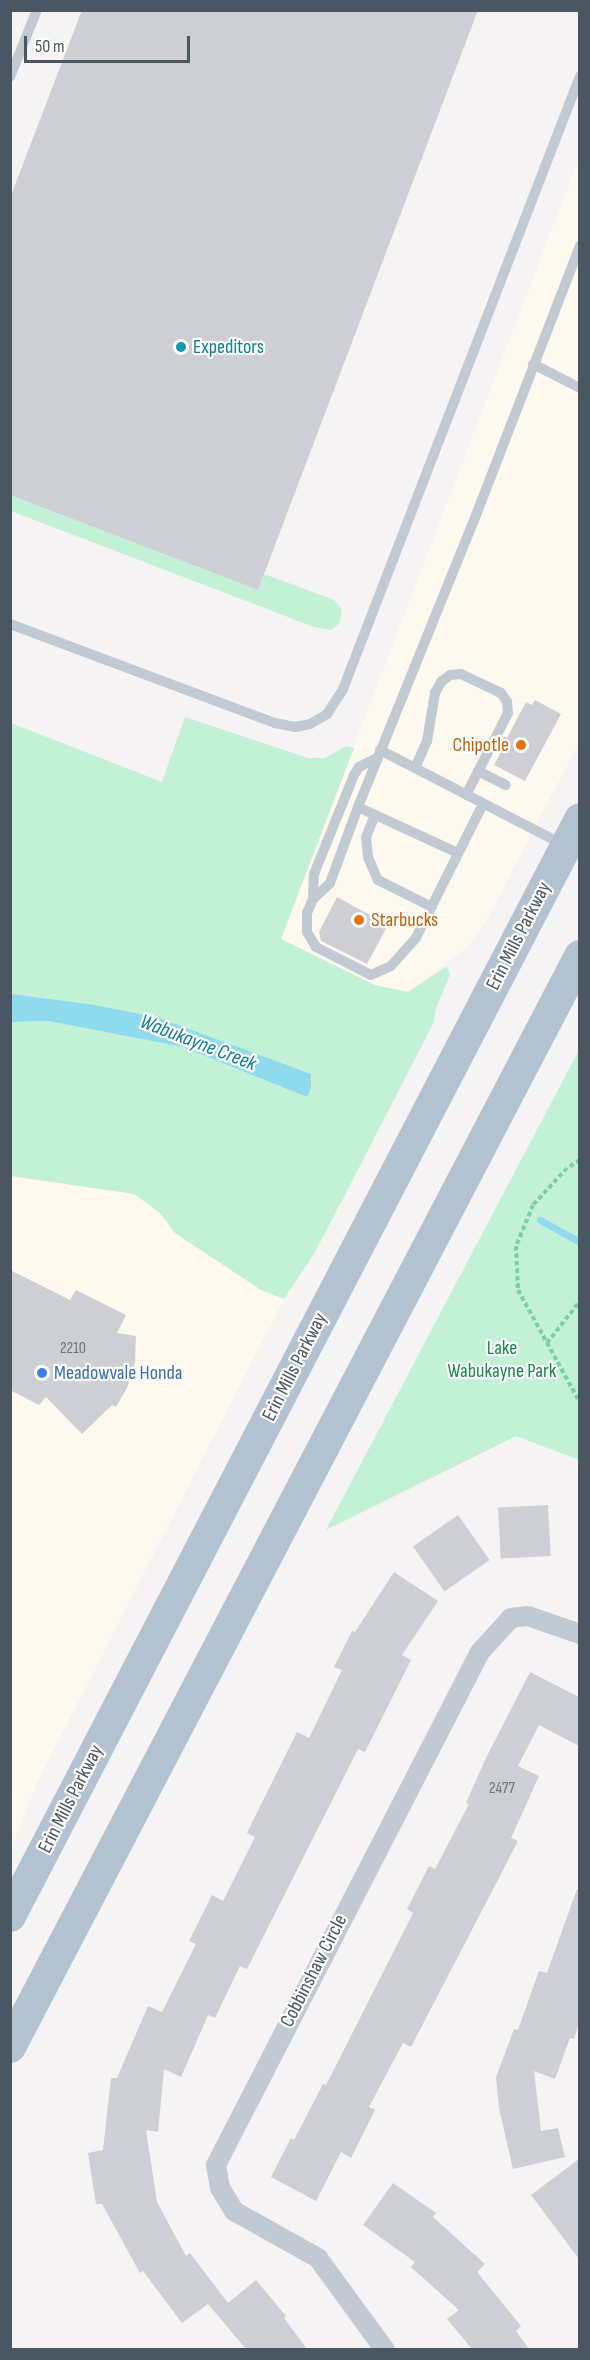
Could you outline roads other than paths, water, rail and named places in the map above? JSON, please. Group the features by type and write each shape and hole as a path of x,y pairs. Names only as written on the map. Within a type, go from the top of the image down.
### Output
{"main road":[{"name":"Erin Mills Parkway","path":"10,1916 579,819"},
{"path":"10,2047 579,956"}],"street":[{"name":"Cobbinshaw Circle","path":"385,2349 318,2258 234,2211 220,2188 216,2165 480,1652 511,1618 528,1616 579,1634"}],"lane":[{"path":"10,76 37,10"},
{"path":"10,624 275,723 295,727 310,724 327,714 343,689 579,76"},
{"path":"313,899 330,883 579,246"},
{"path":"534,364 579,388"},
{"path":"415,768 427,741 435,693 441,682 450,675 461,674 501,693 507,702 508,713 466,795"},
{"path":"379,754 415,768 566,846"},
{"path":"379,754 359,767 354,775 314,874 313,899 307,914 307,932 316,947 371,975 391,966 416,938 483,804"},
{"path":"478,771 506,785"},
{"path":"358,807 458,853"},
{"path":"375,815 366,837 368,857 378,880 432,907"}],"water":[{"path":"11,994 89,1004 156,1017 311,1074 311,1088 307,1097 183,1047 48,1021 11,1022"}],"waterway":[{"name":"Wabukayne Creek","path":"540,1220 580,1242"}],"place":[{"name":"Expeditors","path":"181,347"},
{"name":"Chipotle","path":"521,745"},
{"name":"Starbucks","path":"359,920"},
{"name":"Meadowvale Honda","path":"42,1373"}],"park label":[{"name":"Lake Wabukayne Park","path":"502,1360"}]}
